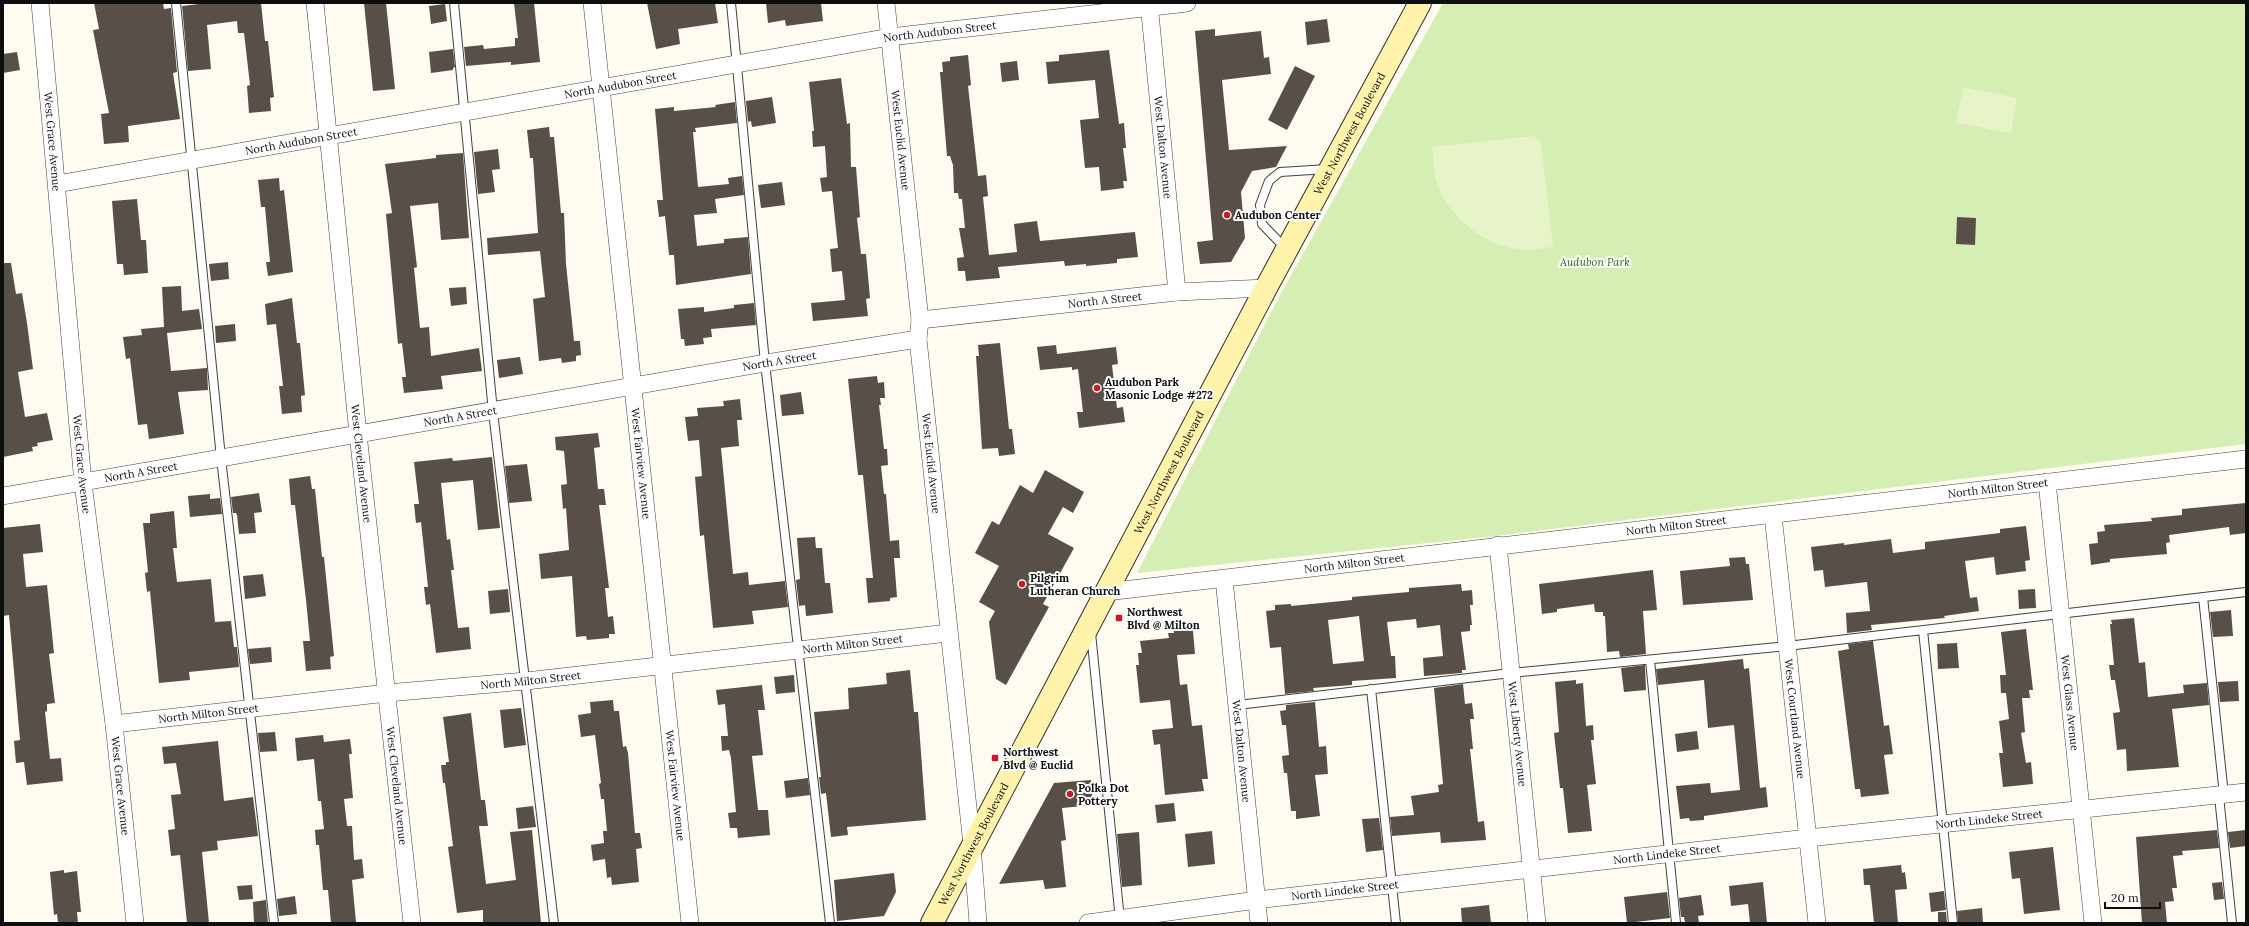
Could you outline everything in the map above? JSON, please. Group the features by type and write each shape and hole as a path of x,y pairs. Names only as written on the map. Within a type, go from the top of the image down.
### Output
{"main road":[{"name":"West Northwest Boulevard","path":"932,923 1266,288 1420,3"}],"street":[{"name":"West Grace Avenue","path":"40,3 83,483 114,724 135,923"},
{"name":"West Cleveland Avenue","path":"315,3 330,135 358,434 412,923"},
{"name":"West Fairview Avenue","path":"592,3 690,923"},
{"name":"West Euclid Avenue","path":"886,3 920,320 918,339 948,633 972,845 978,923"},
{"name":"North Audubon Street","path":"57,184 192,158 890,37 1149,5 1187,3"},
{"name":"West Dalton Avenue","path":"1149,5 1177,292"},
{"name":"North A Street","path":"920,320 1177,292 1266,288"},
{"name":"North A Street","path":"3,496 493,412 765,363 918,339"},
{"name":"North Milton Street","path":"1106,592 2246,459"},
{"name":"West Glass Avenue","path":"2047,482 2093,923"},
{"name":"West Courtland Avenue","path":"1773,515 1817,923"},
{"name":"West Liberty Avenue","path":"1498,546 1537,923"},
{"name":"West Dalton Avenue","path":"1224,579 1259,923"},
{"name":"North Milton Street","path":"114,724 387,693 526,681 662,664 948,633"},
{"name":"North Lindeke Street","path":"1088,923 1120,921 1257,900 1532,871 1808,838 2081,809 2221,796 2246,792"}],"lane":[{"path":"176,3 221,458 274,923"},
{"path":"454,3 466,111 493,412 554,923"},
{"path":"731,3 765,363 830,923"},
{"path":"1287,249 1262,224 1260,205 1269,181 1280,172 1330,169"},
{"path":"1238,705 1511,673 1787,646 2246,592"},
{"path":"2203,597 2232,923"},
{"path":"1090,624 1120,921"},
{"path":"1923,630 1953,923"},
{"path":"1650,660 1668,855 1676,923"},
{"path":"1371,690 1396,923"}],"green space":[{"name":"Audubon Park","path":"1443,3 2246,3 2246,444 1496,536 1137,573 1280,295"},
{"path":"1963,87 2017,98 2011,133 1956,123"},
{"path":"1534,136 1541,142 1553,247 1520,250 1507,247 1481,236 1470,228 1450,208 1437,184 1434,171 1432,147"}],"building":[{"path":"94,3 163,3 164,9 171,8 177,72 173,73 180,119 128,126 129,142 104,144 101,114 109,113 93,30 99,29"},
{"path":"207,3 261,3 265,41 268,41 274,97 270,98 271,111 249,113 247,86 250,85 244,33 238,33 237,21 207,25 211,69 188,71 182,6"},
{"path":"364,3 386,3 395,89 373,91"},
{"path":"514,3 534,3 540,62 511,65 511,62 466,66 464,47 483,45 484,49 515,46 515,38 518,38"},
{"path":"647,3 715,3 718,23 678,29 680,44 656,49"},
{"path":"766,3 821,3 823,21 786,26 785,20 768,23"},
{"path":"445,4 447,21 431,24 429,6"},
{"path":"1327,19 1330,42 1307,45 1305,22"},
{"path":"1215,29 1215,36 1261,31 1264,58 1269,57 1271,74 1222,80 1229,150 1287,146 1276,167 1252,171 1241,192 1245,238 1231,262 1200,264 1197,242 1213,240 1195,31"},
{"path":"453,49 455,67 453,70 431,73 429,52"},
{"path":"1109,50 1119,124 1124,123 1126,148 1123,148 1127,181 1123,181 1124,188 1101,191 1099,167 1085,168 1080,120 1099,118 1095,80 1048,84 1046,62 1059,61 1059,55"},
{"path":"17,52 20,70 3,73 3,54"},
{"path":"968,55 971,85 968,86 978,176 986,175 988,196 983,197 989,255 1017,252 1014,224 1037,221 1040,241 1135,232 1138,257 1117,259 1117,263 1086,266 1086,264 1065,266 1064,261 998,267 1000,278 966,281 965,271 958,271 957,258 964,257 959,228 965,228 962,199 959,199 958,193 954,193 953,165 950,156 947,156 940,72 943,72 942,62 950,61 950,57"},
{"path":"1017,61 1019,80 1002,82 1000,63"},
{"path":"1295,66 1315,76 1287,130 1268,120"},
{"path":"841,78 847,124 850,123 851,167 856,167 860,217 857,218 861,254 866,254 870,298 866,299 868,316 813,321 811,303 845,300 842,271 832,272 830,249 838,248 832,191 822,192 820,178 827,177 825,146 813,147 812,131 814,131 809,82"},
{"path":"772,97 776,123 752,127 751,121 748,122 746,101"},
{"path":"735,102 737,123 695,128 696,132 693,132 698,187 729,184 728,178 742,176 744,195 715,199 717,213 694,215 697,246 724,243 724,239 748,237 751,274 676,285 674,255 669,255 665,216 659,217 657,200 663,200 655,109 674,107 674,111 716,107 715,105"},
{"path":"549,127 550,137 554,137 561,213 564,213 566,264 574,341 580,341 581,355 576,356 576,361 562,363 561,358 539,361 533,299 545,297 540,251 488,255 487,238 538,233 533,158 530,158 527,130"},
{"path":"498,149 500,169 492,170 495,192 478,194 474,152"},
{"path":"463,153 469,238 441,240 438,203 410,206 417,267 414,268 420,328 429,327 431,356 479,348 482,371 441,376 443,389 404,393 402,377 406,377 402,343 398,344 386,214 392,213 385,164 436,158 436,155"},
{"path":"279,178 280,191 284,190 293,272 268,276 266,262 270,262 265,207 261,207 258,180"},
{"path":"782,182 785,205 761,208 758,185"},
{"path":"137,199 141,240 146,240 148,273 124,275 123,264 117,264 112,201"},
{"path":"1957,217 1976,218 1975,245 1956,244"},
{"path":"228,262 229,279 211,281 209,264"},
{"path":"3,263 11,263 16,294 22,293 27,323 33,369 18,372 25,417 47,413 53,440 37,443 38,446 32,447 33,451 3,457"},
{"path":"181,286 182,311 199,309 202,329 167,333 171,371 207,368 208,390 178,392 184,434 149,439 147,424 138,425 130,358 126,359 123,337 142,335 141,329 164,327 162,287"},
{"path":"466,287 467,304 451,306 449,288"},
{"path":"292,298 297,343 300,343 305,395 301,396 302,412 282,414 279,386 283,386 276,324 267,325 265,304"},
{"path":"754,303 756,325 711,329 712,337 703,338 704,344 685,346 684,339 681,339 678,309 704,307 704,312 734,308 734,305"},
{"path":"235,324 236,341 216,343 215,326"},
{"path":"1000,343 1009,429 1012,429 1015,454 999,456 998,448 982,449 976,356 979,356 978,345"},
{"name":"Audubon Park Masonic Lodge #272","path":"1056,345 1057,354 1116,347 1118,364 1112,365 1117,408 1123,407 1125,422 1079,428 1077,412 1083,412 1078,369 1072,370 1072,367 1040,370 1037,347"},
{"path":"520,357 523,374 499,378 497,360"},
{"path":"877,376 878,383 884,382 885,398 880,398 881,405 879,405 884,449 887,449 888,465 881,466 884,494 886,494 890,541 899,540 900,558 894,558 897,597 890,598 890,601 868,603 866,578 873,578 863,475 858,475 848,379"},
{"path":"801,392 804,414 782,416 780,395"},
{"path":"740,399 742,420 737,420 739,446 721,448 733,574 748,572 749,585 785,581 788,607 752,611 754,624 713,628 704,535 700,536 695,477 702,476 699,440 688,441 685,417 698,416 697,408 724,406 723,401"},
{"path":"598,433 600,447 594,448 598,489 604,489 606,505 599,505 609,588 605,588 608,617 613,616 615,634 609,634 609,638 587,640 586,636 576,637 572,576 541,579 539,554 569,550 566,508 563,509 561,485 567,484 564,451 556,450 555,437"},
{"path":"492,457 500,528 478,530 473,480 441,483 447,540 450,539 454,570 451,570 458,628 469,627 471,649 436,653 430,604 426,605 424,587 428,587 421,522 416,523 414,504 419,504 414,462 452,458 453,461"},
{"path":"527,464 532,501 509,503 505,466"},
{"name":"Pilgrim Lutheran Church","path":"1045,470 1084,492 1073,513 1063,507 1048,534 1074,548 1043,604 1049,607 1006,685 996,679 989,622 995,611 979,602 999,566 975,553 992,521 999,525 1020,485 1033,493"},
{"path":"310,476 312,489 315,489 322,557 324,557 334,656 330,657 331,669 306,671 303,641 310,641 295,505 291,505 289,479"},
{"path":"259,493 262,512 254,513 256,533 239,534 237,515 236,513 233,513 231,497"},
{"path":"210,494 210,499 220,498 222,514 190,517 188,496"},
{"path":"2246,503 2246,533 2230,535 2229,527 2169,535 2170,542 2166,543 2167,554 2110,559 2110,562 2091,565 2089,544 2098,543 2097,532 2105,531 2104,525 2152,521 2151,518 2182,515 2182,509"},
{"path":"174,511 177,548 173,548 177,582 211,579 215,622 231,621 234,647 237,647 239,667 189,672 190,680 159,683 150,591 147,592 145,573 148,572 143,523 150,523 150,514"},
{"path":"40,524 43,552 23,554 26,587 47,585 54,653 49,654 55,703 47,704 47,711 45,712 50,759 61,758 63,781 27,785 24,762 16,763 14,741 20,740 9,615 3,616 3,528"},
{"path":"2026,526 2030,560 2025,561 2026,571 1996,575 1994,557 1965,561 1970,598 1977,597 1979,611 1944,616 1945,618 1871,625 1872,630 1847,633 1846,613 1870,611 1867,582 1825,587 1823,570 1814,571 1811,547 1844,543 1844,545 1891,539 1893,553 1925,549 1925,542 2000,533 2000,529"},
{"path":"815,537 816,548 822,548 825,583 830,583 833,613 806,616 805,605 799,606 796,580 800,579 797,538"},
{"path":"1745,557 1746,564 1749,564 1753,600 1683,605 1680,571 1730,566 1729,558"},
{"path":"1653,570 1657,610 1643,611 1646,654 1620,657 1619,651 1607,652 1605,616 1603,616 1603,612 1595,612 1594,604 1557,609 1557,612 1542,614 1539,584"},
{"path":"263,574 266,596 245,599 243,576"},
{"path":"1461,584 1462,591 1472,590 1473,605 1470,605 1472,625 1470,625 1470,631 1461,632 1466,670 1462,670 1462,673 1424,676 1423,658 1443,656 1440,625 1417,628 1416,619 1387,622 1391,656 1395,656 1396,678 1352,681 1352,685 1313,688 1314,691 1285,694 1281,647 1270,648 1266,611 1275,610 1275,605 1291,604 1291,606 1352,600 1352,597 1409,592 1409,588","holes":["1359,616 1364,661 1333,664 1328,620"]},
{"path":"508,589 510,612 490,614 488,591"},
{"path":"2035,589 2036,608 2019,609 2018,590"},
{"path":"2231,610 2233,636 2213,637 2210,612"},
{"path":"2134,618 2139,663 2145,662 2148,697 2184,693 2183,685 2207,683 2209,705 2172,709 2179,767 2127,771 2126,749 2117,750 2113,713 2120,712 2115,680 2111,680 2109,665 2114,665 2110,624 2112,624 2111,620"},
{"path":"1188,624 1189,631 1193,631 1195,654 1177,655 1180,685 1187,684 1192,726 1202,725 1208,779 1202,779 1204,791 1165,795 1160,744 1154,745 1152,730 1173,728 1170,700 1140,703 1136,665 1139,665 1138,653 1142,653 1140,641 1169,638 1168,633 1174,633 1173,625"},
{"path":"2026,629 2033,690 2029,690 2030,698 2022,698 2025,732 2021,733 2026,763 2031,762 2033,784 2003,787 1999,753 2003,753 1999,721 2009,719 2006,693 2001,693 2000,675 2006,675 2001,632"},
{"path":"1873,641 1884,726 1889,725 1893,754 1884,755 1889,794 1861,797 1860,789 1855,789 1838,651 1849,649 1848,644"},
{"path":"1957,643 1959,668 1938,669 1937,644"},
{"path":"271,647 272,662 250,664 248,649"},
{"path":"1743,659 1744,669 1749,668 1760,788 1766,787 1768,807 1704,816 1704,820 1690,821 1689,818 1680,819 1676,786 1710,783 1711,793 1740,790 1734,725 1708,728 1704,680 1658,685 1656,669"},
{"path":"1645,665 1646,690 1624,692 1621,668"},
{"path":"910,670 914,712 918,712 926,820 847,827 848,835 831,837 826,793 821,794 819,777 821,777 814,712 849,709 848,688 887,684 886,673"},
{"path":"794,675 795,692 776,694 774,677"},
{"path":"1576,680 1576,684 1583,683 1586,726 1593,725 1594,740 1591,740 1596,784 1587,785 1592,831 1568,833 1563,788 1560,788 1554,733 1559,732 1555,682"},
{"path":"2238,681 2239,701 2220,702 2218,682"},
{"path":"1463,684 1465,704 1472,703 1474,719 1470,719 1473,749 1470,749 1478,822 1484,821 1486,840 1441,843 1440,832 1392,836 1390,817 1414,815 1411,796 1439,792 1438,785 1443,784 1434,688"},
{"path":"762,685 765,710 758,710 763,755 752,756 758,810 768,810 770,835 738,838 737,828 730,828 728,813 736,812 731,758 729,750 722,751 721,736 728,736 725,704 718,705 716,690"},
{"path":"613,700 614,711 619,711 623,747 626,746 628,753 635,833 640,833 642,848 636,849 639,882 612,885 611,877 607,878 605,859 593,861 591,845 604,843 603,831 607,831 604,799 601,799 599,784 601,783 595,735 581,737 578,715 591,713 590,702"},
{"path":"1315,702 1319,747 1326,746 1328,774 1315,775 1320,816 1296,819 1296,811 1291,811 1287,773 1284,773 1282,756 1289,755 1286,725 1282,725 1280,711 1286,710 1286,705"},
{"path":"521,708 526,745 504,748 500,710"},
{"path":"471,713 481,800 485,800 488,826 479,826 486,884 516,880 510,832 532,830 541,923 483,923 483,910 457,913 448,847 453,846 445,783 443,783 441,765 446,765 446,762 449,762 443,717"},
{"path":"1697,731 1699,749 1677,752 1675,734"},
{"path":"275,732 277,751 260,752 258,733"},
{"path":"323,735 324,742 350,739 352,754 349,754 353,798 344,799 347,826 352,826 354,860 362,859 364,878 352,880 356,922 331,923 328,890 323,890 319,845 316,845 315,830 324,829 321,801 318,801 314,759 297,761 295,738"},
{"path":"218,741 224,801 253,797 258,836 217,841 218,850 202,852 209,923 187,923 180,855 171,856 168,830 175,829 171,795 181,794 176,763 164,764 162,747"},
{"path":"808,778 810,795 786,798 784,781"},
{"path":"1091,780 1093,805 1062,808 1066,840 1061,841 1066,887 1045,889 1043,880 999,884 1054,783"},
{"path":"1174,803 1176,821 1157,823 1155,805"},
{"path":"533,806 536,827 518,829 516,808"},
{"path":"1379,818 1383,850 1366,852 1362,819"},
{"path":"2217,830 2219,848 2182,851 2183,855 2173,856 2177,888 2172,888 2174,901 2165,902 2167,923 2142,923 2136,837"},
{"path":"2246,830 2246,846 2230,848 2228,832"},
{"path":"1212,831 1215,864 1188,867 1185,834"},
{"path":"1139,832 1142,885 1122,887 1117,834"},
{"path":"2053,847 2060,910 2024,914 2020,878 2012,879 2009,852"},
{"path":"1901,865 1902,873 1905,872 1907,889 1895,890 1898,923 1874,923 1870,885 1864,885 1863,869"},
{"path":"64,870 64,873 77,871 81,912 77,912 78,923 58,923 57,914 54,915 50,872"},
{"path":"894,873 896,892 884,916 837,921 834,880"},
{"path":"1763,882 1767,923 1750,923 1748,904 1731,906 1729,886"},
{"path":"2222,882 2224,899 2214,900 2212,883"},
{"path":"252,885 253,899 239,900 237,886"},
{"path":"1944,891 1946,910 1931,912 1929,893"},
{"path":"1667,892 1670,918 1627,923 1624,897"},
{"path":"1701,895 1704,915 1698,916 1699,923 1685,923 1684,917 1681,917 1679,898"},
{"path":"295,896 297,914 279,916 277,899"},
{"path":"266,900 268,923 254,923 253,902"},
{"path":"1489,905 1491,923 1462,923 1461,908"},
{"path":"1982,908 1983,923 1958,923 1957,911"},
{"path":"1938,912 1946,912 1947,923 1938,923"}],"place":[{"name":"Audubon Center","path":"1227,215"},
{"name":"Audubon Park Masonic Lodge #272","path":"1097,388"},
{"name":"Pilgrim Lutheran Church","path":"1022,584"},
{"name":"Northwest Blvd @ Milton","path":"1119,618"},
{"name":"Northwest Blvd @ Euclid","path":"995,758"},
{"name":"Polka Dot Pottery","path":"1070,794"}]}
